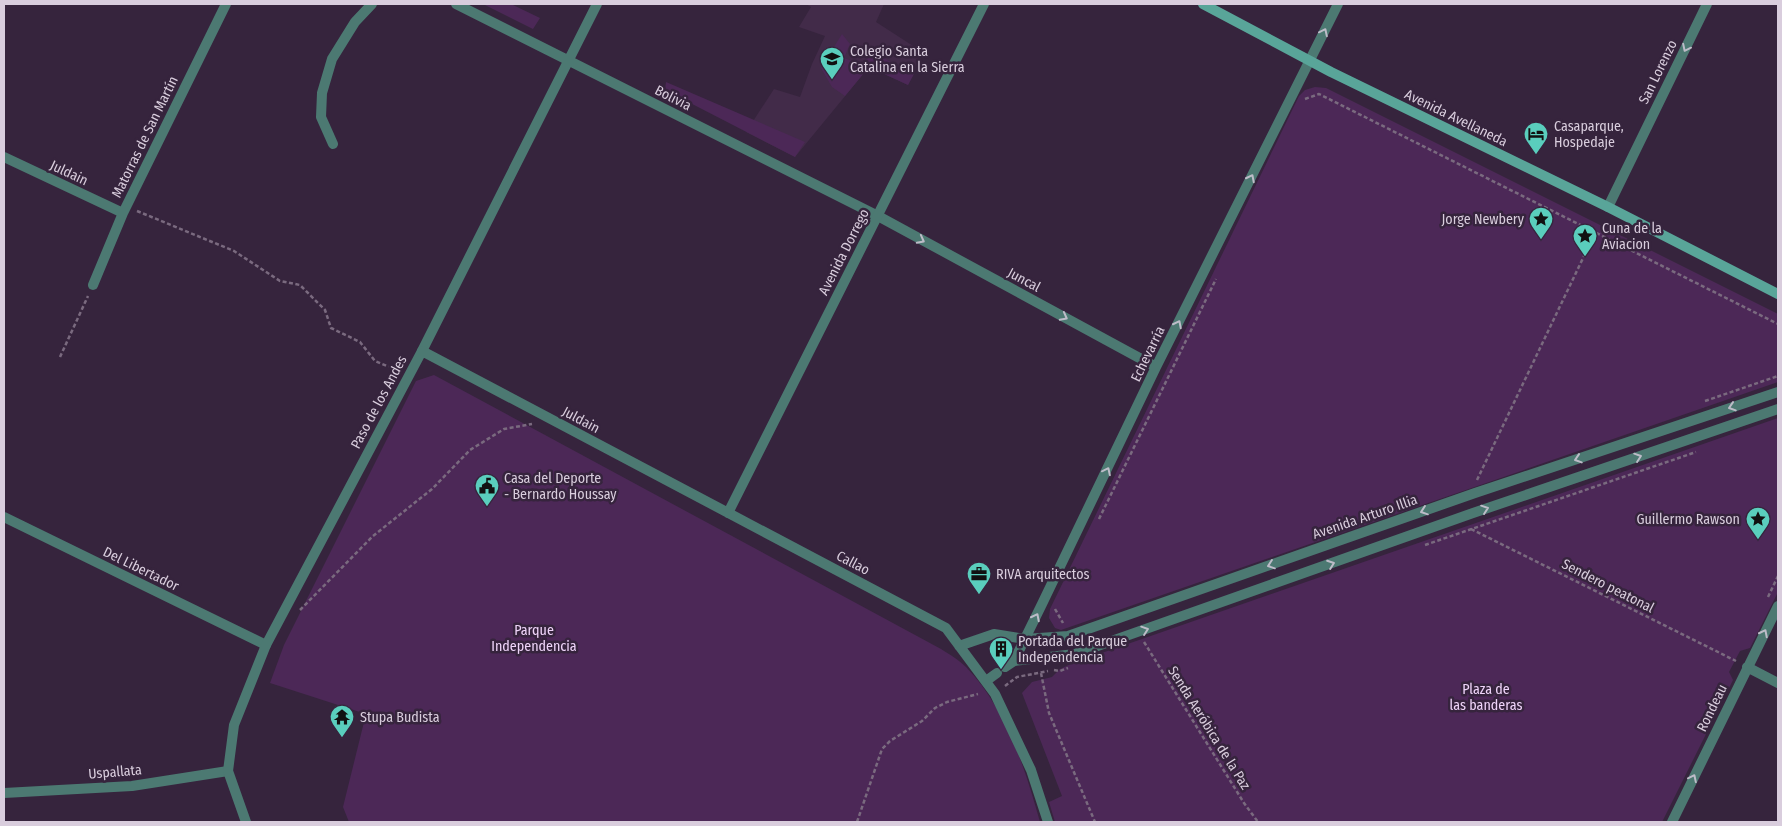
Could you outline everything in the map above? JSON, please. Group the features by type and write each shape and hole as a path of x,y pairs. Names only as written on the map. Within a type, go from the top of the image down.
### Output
{"main road":[{"name":"Avenida Avellaneda","path":"1203,4 1330,72 1608,207 1778,294"}],"street":[{"name":"Matorras de San Martín","path":"93,285 123,213 226,4"},
{"path":"333,144 321,118 322,94 332,59 355,22 372,4"},
{"name":"Bolivia","path":"456,4 878,216"},
{"name":"Paso de los Andes","path":"246,822 228,771 234,725 266,645 422,351 597,4"},
{"name":"Avenida Dorrego","path":"728,513 984,4"},
{"name":"Echevarría","path":"1338,4 1156,367 1025,639 1009,664 1075,654 1473,513 1778,409"},
{"name":"San Lorenzo","path":"1608,207 1707,4"},
{"name":"Juldain","path":"4,158 123,213"},
{"name":"Juncal","path":"878,216 1156,367"},
{"name":"Juldain","path":"422,351 728,513"},
{"name":"Avenida Arturo Illia","path":"959,646 994,634 1025,639 1068,636 1475,493 1778,392"},
{"name":"Callao","path":"728,513 946,628 990,685 1031,770 1048,822"},
{"name":"Del Libertador","path":"4,517 266,645"},
{"name":"Rondeau","path":"1672,822 1778,606"},
{"path":"1747,667 1778,683"},
{"path":"990,685 997,673"},
{"name":"Uspallata","path":"4,794 132,786 228,771"}],"path":[{"path":"1303,100 1319,94 1778,324"},
{"path":"123,213 139,210 234,251 280,281 300,285 325,310 331,328 360,342 375,361 409,375"},
{"path":"1486,477 1477,480 1595,232"},
{"path":"1097,522 1217,277"},
{"path":"60,357 93,285"},
{"path":"1703,402 1778,376"},
{"path":"299,611 373,536 432,489 470,450 504,429 552,420"},
{"path":"1424,545 1704,449"},
{"name":"Sendero peatonal","path":"1471,529 1736,661"},
{"path":"1058,601 1054,610 1064,624"},
{"name":"Senda Aeróbica de la Paz","path":"1144,642 1244,804 1258,822"},
{"path":"1041,672 1048,713 1095,822"},
{"path":"1017,677 1029,675"},
{"path":"857,822 882,749 890,741 922,721 935,708 990,685"}],"shaded area":[{"name":"Colegio Santa Catalina en la Sierra","path":"806,4 884,4 876,22 924,53 908,85 869,67 795,157 746,132 774,89 800,97 825,36 799,27 811,7"}],"green space":[{"path":"483,4 511,4 540,18 533,29"},
{"path":"842,34 850,44 844,58 860,64 872,54 885,59 914,74 908,85 869,67 845,96 832,87 821,68"},
{"path":"666,82 805,142 795,157 665,90"},
{"path":"1315,87 1326,88 1778,314 1778,382 1061,630 1055,628 1049,618 1050,609 1299,96 1305,90"},
{"name":"Parque Independencia","path":"434,375 941,649 957,660 980,683 1003,720 1021,760 1040,822 349,822 343,807 366,714 270,683 284,645 416,381"},
{"name":"Plaza de las banderas","path":"1778,418 1778,592 1750,648 1740,651 1729,672 1733,680 1662,822 1055,822 1049,802 1062,796 1022,693 1032,682 1052,677 1060,669 1073,663"}],"place":[{"name":"Colegio Santa Catalina en la Sierra","path":"832,80"},
{"name":"Casaparque, Hospedaje","path":"1536,155"},
{"name":"Jorge Newbery","path":"1541,240"},
{"name":"Cuna de la Aviacion","path":"1585,257"},
{"name":"Casa del Deporte - Bernardo Houssay","path":"487,507"},
{"name":"Guillermo Rawson","path":"1758,540"},
{"name":"RIVA arquitectos","path":"979,595"},
{"name":"Portada del Parque Independencia","path":"1001,670"},
{"name":"Stupa Budista","path":"342,738"}]}
